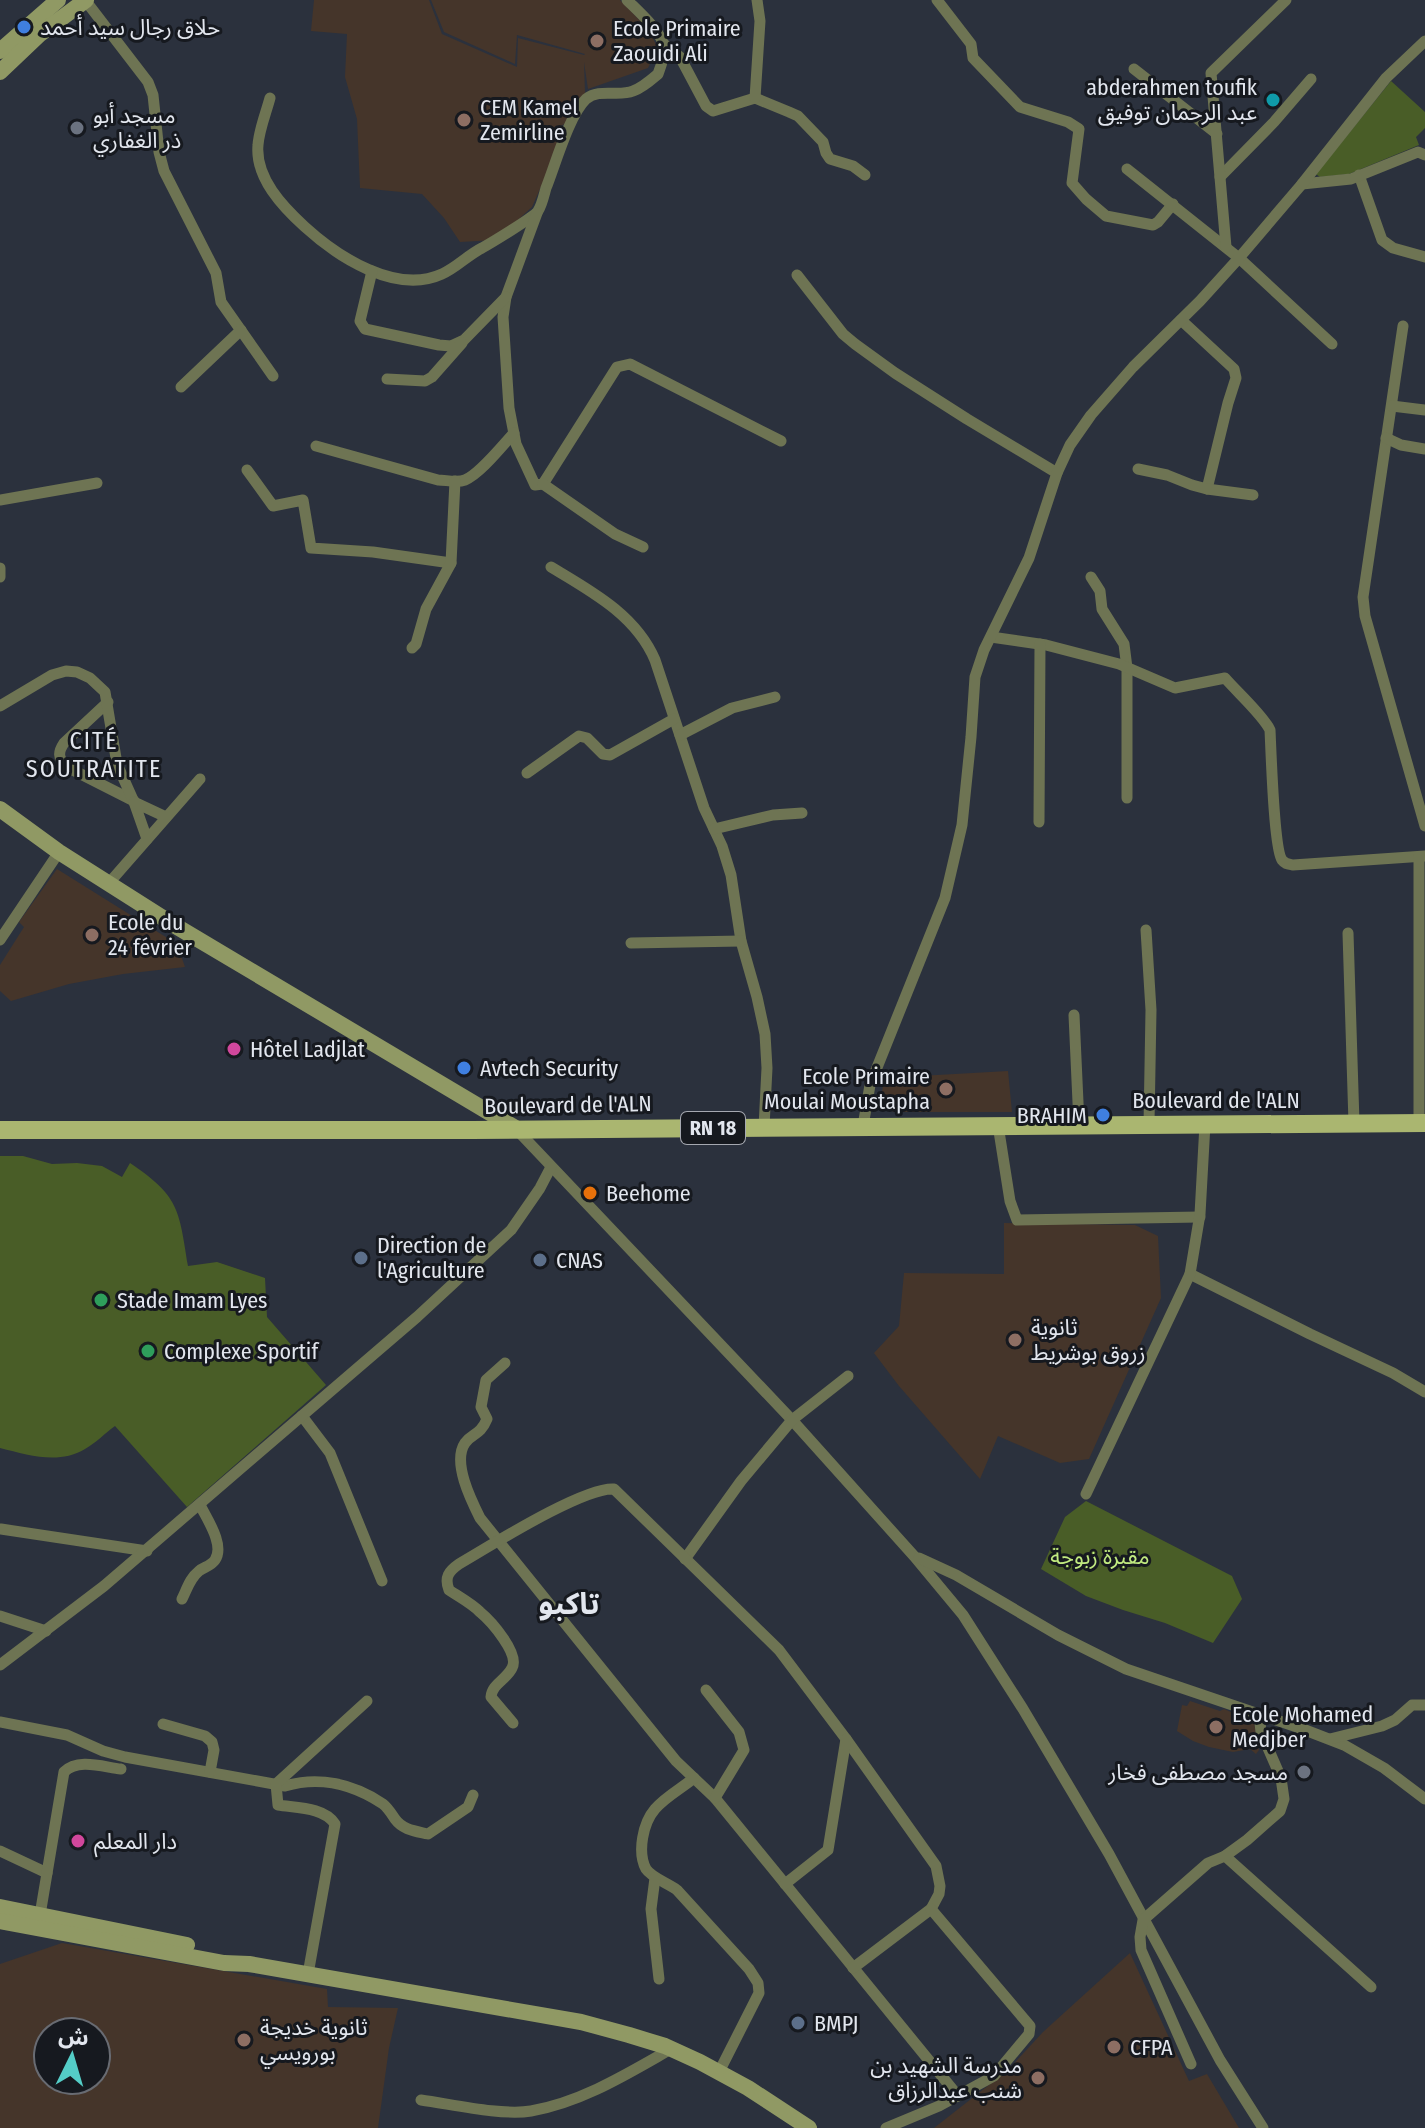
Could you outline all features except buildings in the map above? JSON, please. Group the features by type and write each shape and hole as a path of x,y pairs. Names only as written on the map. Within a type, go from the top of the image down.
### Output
{"main road":[{"path":"0,51 58,0"},
{"path":"0,72 40,34 86,0"},
{"path":"0,809 59,852 174,925 517,1129"},
{"name":"Boulevard de l'ALN","path":"0,1130 1422,1123"},
{"path":"0,1907 230,1954 249,1964"},
{"path":"0,1921 224,1963 249,1964 581,2022 671,2049 719,2072 809,2128"}],"street":[{"path":"86,0 148,82 153,95 164,171 216,273 221,302 273,376"},
{"path":"627,0 664,44 680,57 706,106 713,111 755,98 798,116 823,142 830,159 853,166 865,175"},
{"path":"755,98 760,21 757,0"},
{"path":"937,0 971,44 973,58 1020,107 1068,122 1079,129 1072,183 1086,199 1106,216 1153,225 1173,204"},
{"path":"1226,247 1211,73 1286,0"},
{"path":"863,1126 870,1085 945,898 952,873 962,825 975,677 984,650 1029,558 1057,473 1070,445 1091,415 1133,367 1239,258 1386,78 1425,41"},
{"path":"643,547 615,534 543,484 535,485 516,444 509,408 503,317 506,297 537,213 570,128 586,99 596,94 632,92 646,83 658,74 664,44"},
{"path":"1134,69 1217,134"},
{"path":"1220,177 1311,79"},
{"path":"270,98 258,146 261,172 294,217 356,265 400,279 426,279 443,274 537,213"},
{"path":"1302,184 1351,179 1418,152 1425,155"},
{"path":"1127,169 1239,258 1332,344"},
{"path":"1359,175 1382,240 1393,248 1425,257"},
{"path":"372,271 360,321 365,329 451,346 464,340"},
{"path":"797,275 843,334 855,344 967,419 1057,473"},
{"path":"387,379 425,381 432,377 506,297"},
{"path":"1181,320 1234,369 1236,378 1207,489"},
{"path":"1403,326 1363,597 1365,616 1425,826"},
{"path":"181,387 241,330"},
{"path":"543,484 617,367 624,364 653,375 781,441"},
{"path":"1392,406 1425,410"},
{"path":"316,446 438,480 455,481 466,480 514,433"},
{"path":"1386,438 1401,445 1425,449"},
{"path":"1138,469 1207,489 1253,495"},
{"path":"247,470 273,506 303,500 311,548 373,552 451,563"},
{"path":"412,648 416,644 426,609 451,563 455,481"},
{"path":"0,500 97,483"},
{"path":"551,567 605,600 648,643 704,808 722,846 731,875 741,941 765,1034 764,1127"},
{"path":"0,568 0,577"},
{"path":"1091,577 1100,591 1102,609 1124,644 1127,668 1127,798"},
{"path":"991,637 1040,644 1119,664 1175,688 1225,678 1265,720 1270,730 1280,858 1285,863 1422,857 1422,1123"},
{"path":"1039,822 1040,644"},
{"path":"0,706 52,675 66,671 90,678 105,692 117,764 147,839"},
{"path":"680,735 732,708 775,697"},
{"path":"108,702 64,743 59,750 60,759 65,766 166,817"},
{"path":"527,773 579,736 587,738 603,754 610,755 674,719"},
{"path":"109,883 200,779"},
{"path":"714,829 773,815 802,813"},
{"path":"0,940 59,852"},
{"path":"1146,930 1151,1010 1149,1124"},
{"path":"1348,933 1354,1123"},
{"path":"631,943 741,941"},
{"path":"1074,1015 1079,1124"},
{"path":"1086,1494 1190,1274 1200,1217 1205,1124"},
{"path":"998,1125 1010,1201 1017,1220 1200,1217"},
{"path":"517,1129 792,1420 963,1615 1109,1854 1220,2060 1263,2128"},
{"path":"0,1665 147,1551 417,1317 511,1230 551,1167"},
{"path":"1190,1274 1393,1373 1425,1392"},
{"path":"505,1363 486,1380 481,1407 487,1419 479,1433 465,1442 462,1454 462,1474 467,1492 480,1518 676,1761 715,1798 958,2096"},
{"path":"685,1559 741,1481 792,1420 848,1376"},
{"path":"302,1416 330,1453 382,1581"},
{"path":"513,1723 491,1693 510,1672 515,1658 480,1612 449,1590 450,1571 543,1516 597,1491 614,1489 779,1650 936,1866 940,1886 931,1909 853,1968"},
{"path":"182,1599 191,1579 213,1563 218,1555 217,1543 200,1505"},
{"path":"1,1529 147,1551"},
{"path":"914,1556 956,1575 1058,1635 1126,1669 1344,1745 1384,1768 1425,1799"},
{"path":"0,1616 46,1631"},
{"path":"706,1690 739,1732 744,1750 715,1798"},
{"path":"276,1784 367,1701"},
{"path":"1329,1739 1382,1726 1395,1720 1412,1705 1425,1705"},
{"path":"1191,2064 1141,1950 1143,1920 1208,1863 1225,1856 1280,1811 1284,1799 1281,1778 1261,1732 1259,1714"},
{"path":"0,1722 67,1735 125,1757 285,1786 306,1780 335,1784 361,1792 386,1806 397,1823 409,1830 428,1834 468,1807 473,1795"},
{"path":"163,1724 205,1736 212,1742 214,1750 210,1772"},
{"path":"785,1884 828,1850 846,1739"},
{"path":"40,1915 64,1772 70,1766 80,1764 121,1769"},
{"path":"694,1778 654,1809 642,1842 642,1855 647,1870 677,1890 749,1969 758,1983 759,1993 719,2072"},
{"path":"276,1784 278,1805 322,1813 335,1824 308,1974"},
{"path":"0,1851 47,1873"},
{"path":"1225,1856 1371,1987"},
{"path":"655,1878 651,1909 659,1979"},
{"path":"886,2128 958,2096 994,2076 1029,2034 1030,2026 931,1909"},
{"path":"421,2100 509,2112 530,2111 603,2087 671,2049"}],"shaded area":[{"name":"CEM Kamel Zemirline","path":"314,0 429,0 442,34 517,67 518,38 585,54 517,35 515,64 444,32 431,0 620,0 647,28 658,48 648,68 588,89 584,62 585,93 568,122 557,128 559,146 532,207 496,240 460,242 422,194 360,188 357,119 345,77 347,34 311,31"},
{"name":"Ecole du 24 février","path":"57,869 177,944 185,967 69,984 11,1001 0,991 0,965 24,927 19,922"},
{"name":"Ecole Primaire Moulai Moustapha","path":"1008,1071 1012,1112 893,1112 881,1099 884,1078"},
{"name":"ثانوية زروق بوشريط","path":"1004,1223 1135,1225 1158,1236 1161,1298 1089,1459 1060,1463 998,1436 980,1479 874,1353 899,1326 904,1273 1004,1274"},
{"name":"Ecole Mohamed Medjber","path":"1190,1701 1220,1711 1224,1709 1254,1722 1259,1750 1256,1754 1250,1749 1233,1752 1209,1747 1177,1731 1182,1705 1187,1706"},
{"name":"ثانوية خديجة بورويسي","path":"62,1943 327,1989 328,2007 398,2008 378,2128 0,2128 0,1964"},
{"name":"CFPA","path":"1130,1953 1189,2081 1207,2074 1239,2128 934,2128 1008,2070 1043,2032"}],"green space":[{"path":"1391,81 1425,112 1425,128 1416,137 1419,145 1349,174 1320,177 1316,174"},
{"name":"Complexe Sportif","path":"0,1156 23,1156 52,1164 102,1166 122,1177 130,1163 168,1195 179,1217 188,1266 217,1262 265,1278 267,1317 326,1385 187,1507 115,1426 89,1447 64,1457 43,1457 0,1448"},
{"name":"مقبرة زبوجة","path":"1086,1501 1232,1576 1242,1599 1213,1643 1086,1596 1041,1569 1065,1517"}],"place":[{"name":"حلاق رجال سيد أحمد","path":"24,27"},
{"name":"Ecole Primaire Zaouidi Ali","path":"597,41"},
{"name":"abderahmen toufik عبد الرحمان توفيق","path":"1273,100"},
{"name":"CEM Kamel Zemirline","path":"464,120"},
{"name":"مسجد أبو ذر الغفاري","path":"77,128"},
{"name":"Ecole du 24 février","path":"92,935"},
{"name":"Hôtel Ladjlat","path":"234,1049"},
{"name":"Avtech Security","path":"464,1068"},
{"name":"Ecole Primaire Moulai Moustapha","path":"946,1089"},
{"name":"BRAHIM","path":"1103,1115"},
{"name":"Beehome","path":"590,1193"},
{"name":"Direction de l'Agriculture","path":"361,1258"},
{"name":"CNAS","path":"540,1260"},
{"name":"Stade Imam Lyes","path":"101,1300"},
{"name":"ثانوية زروق بوشريط","path":"1015,1340"},
{"name":"Complexe Sportif","path":"148,1351"},
{"name":"Ecole Mohamed Medjber","path":"1216,1727"},
{"name":"مسجد مصطفى فخار","path":"1304,1772"},
{"name":"دار المعلم","path":"78,1841"},
{"name":"BMPJ","path":"798,2023"},
{"name":"ثانوية خديجة بورويسي","path":"244,2040"},
{"name":"CFPA","path":"1114,2047"},
{"name":"مدرسة الشهيد بن شنب عبدالرزاق","path":"1038,2078"}],"district":[{"name":"CITÉ SOUTRATITE","path":"94,755"},
{"name":"تاكبو","path":"569,1604"}]}
